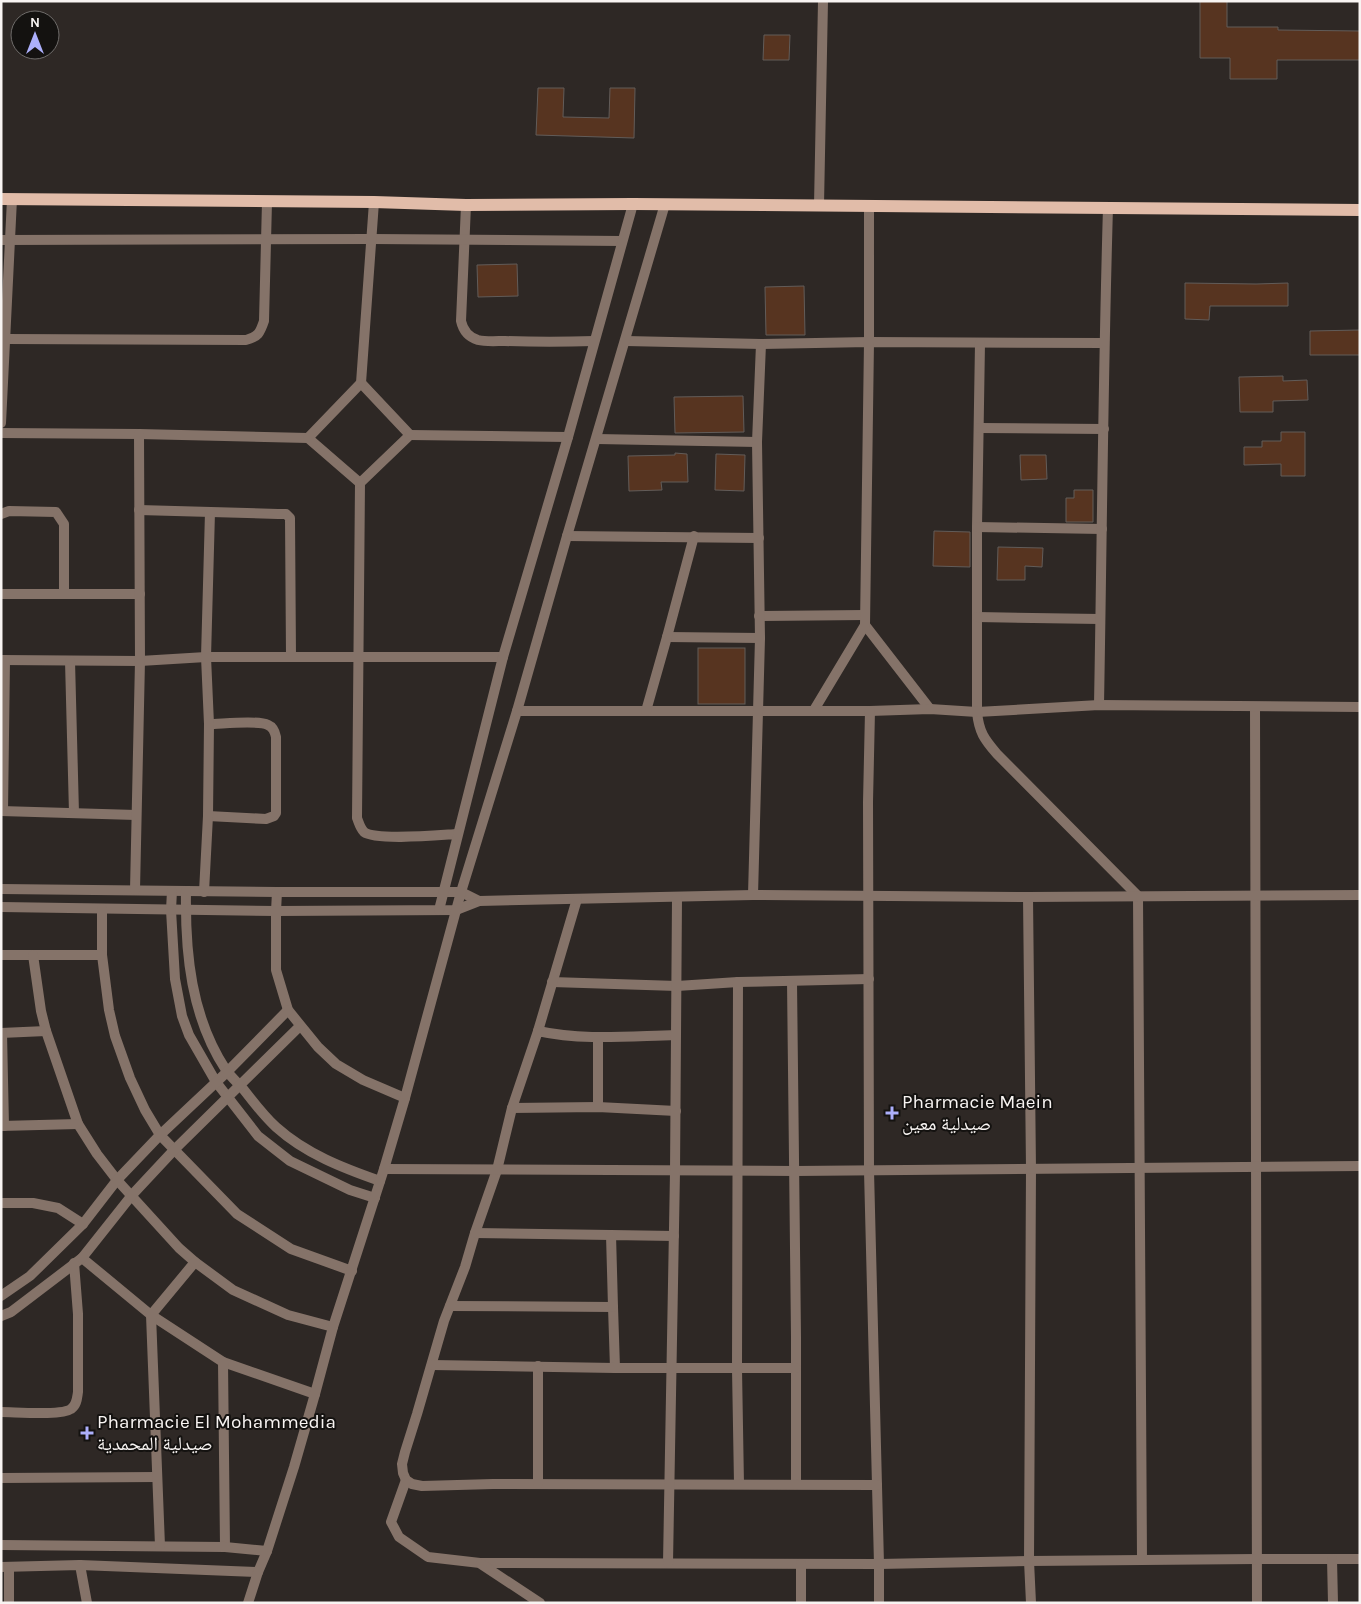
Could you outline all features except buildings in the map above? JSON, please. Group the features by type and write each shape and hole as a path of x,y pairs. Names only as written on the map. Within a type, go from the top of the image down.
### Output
{"main road":[{"path":"7,199 374,202 466,205 665,204 1360,210"}],"street":[{"path":"819,205 823,1"},
{"path":"1,423 6,339 7,199"},
{"path":"6,339 246,340 254,338 261,331 264,322 267,202"},
{"path":"308,438 361,383 374,202"},
{"path":"439,910 503,657 568,437 632,204"},
{"path":"248,1603 267,1551 316,1394 333,1327 384,1169 461,892 517,711 665,204"},
{"path":"466,205 461,320 463,328 478,340 526,342 594,341"},
{"path":"814,710 866,620 869,206"},
{"path":"1099,705 1104,342 1108,208"},
{"path":"6,240 372,239 622,241"},
{"path":"626,340 761,344 1104,342"},
{"path":"980,342 977,526 977,712 980,730 985,740 1138,896 1142,1560"},
{"path":"753,895 760,638 757,442 761,344"},
{"path":"361,383 410,435"},
{"path":"979,428 1104,429"},
{"path":"1,433 308,438 360,483"},
{"path":"135,890 140,661 139,434"},
{"path":"457,834 371,835 360,826 357,818 360,483 410,435 568,437"},
{"path":"596,439 757,442"},
{"path":"139,510 286,514 290,518 291,657"},
{"path":"1,514 9,511 56,512 64,524 64,594"},
{"path":"204,892 208,816 209,724 206,657 210,512"},
{"path":"977,526 1102,529"},
{"path":"567,536 759,538"},
{"path":"646,712 668,638 694,536"},
{"path":"1,594 140,594"},
{"path":"759,616 866,620"},
{"path":"977,617 1100,619"},
{"path":"866,620 930,708"},
{"path":"668,638 760,638"},
{"path":"136,815 2,811 3,660 140,661 206,657 503,657"},
{"path":"70,661 74,813"},
{"path":"517,711 870,711 930,708 977,712 1099,705 1360,707"},
{"path":"1256,707 1257,1603"},
{"path":"870,711 868,802 869,1171 879,1603"},
{"path":"208,816 266,819 274,816 276,812 275,732 268,725 262,723 209,724"},
{"path":"1,889 204,892 461,892 479,901"},
{"path":"172,891 171,910 176,979 182,1016 189,1035 216,1082 258,1136 290,1161 350,1190 375,1198"},
{"path":"186,891 185,909 188,952 194,998 200,1016 227,1072 266,1117 295,1142 317,1156 342,1168 380,1182"},
{"path":"277,892 276,970 288,1010 300,1026 336,1064 363,1080 405,1098"},
{"path":"1,907 276,911 456,910 479,901 753,895 1028,897 1360,895"},
{"path":"1028,897 1030,1169 1028,1561 1031,1603"},
{"path":"668,1562 676,1111 677,898"},
{"path":"577,899 538,1031 512,1108 497,1170 465,1267 444,1321 405,1452 402,1464 406,1480 412,1484 422,1486 877,1484"},
{"path":"102,909 102,955 115,1036 130,1078 145,1110 160,1135 237,1214 291,1249 352,1271"},
{"path":"1,955 102,955"},
{"path":"32,955 46,1031 78,1124 97,1154 118,1180 179,1248 233,1290 288,1315 333,1327"},
{"path":"552,982 677,986 738,982 869,979"},
{"path":"792,981 796,1484"},
{"path":"738,982 737,1369 739,1484"},
{"path":"1,1296 20,1284 83,1224 118,1180 160,1135 227,1072 288,1010"},
{"path":"1,1316 11,1312 78,1260 132,1195 174,1150 300,1026"},
{"path":"46,1031 2,1033 2,1126 78,1124"},
{"path":"538,1031 556,1035 598,1038 676,1035"},
{"path":"598,1038 598,1107"},
{"path":"512,1108 598,1107 676,1111"},
{"path":"384,1169 675,1172 1360,1166"},
{"path":"1,1203 33,1203 58,1208 83,1224"},
{"path":"475,1233 674,1236"},
{"path":"611,1235 616,1368"},
{"path":"78,1260 151,1315 223,1362 316,1394"},
{"path":"1,1412 58,1413 72,1409 76,1403 78,1392 78,1260"},
{"path":"160,1546 151,1315 195,1262"},
{"path":"20,1284 32,1296"},
{"path":"450,1306 613,1306"},
{"path":"223,1362 225,1547"},
{"path":"432,1365 796,1368"},
{"path":"538,1366 538,1484"},
{"path":"1,1478 157,1477"},
{"path":"406,1480 391,1522 398,1537 428,1557 480,1563 879,1564 1360,1559"},
{"path":"1,1545 225,1547 267,1551"},
{"path":"1332,1559 1333,1603"},
{"path":"480,1563 540,1603"},
{"path":"801,1564 801,1603"},
{"path":"9,1603 5,1567 80,1565 258,1572"},
{"path":"80,1565 87,1603"}],"place":[{"name":"Pharmacie Maein صيدلية معين","path":"892,1113"},
{"name":"Pharmacie El Mohammedia صيدلية المحمدية","path":"87,1433"}]}
